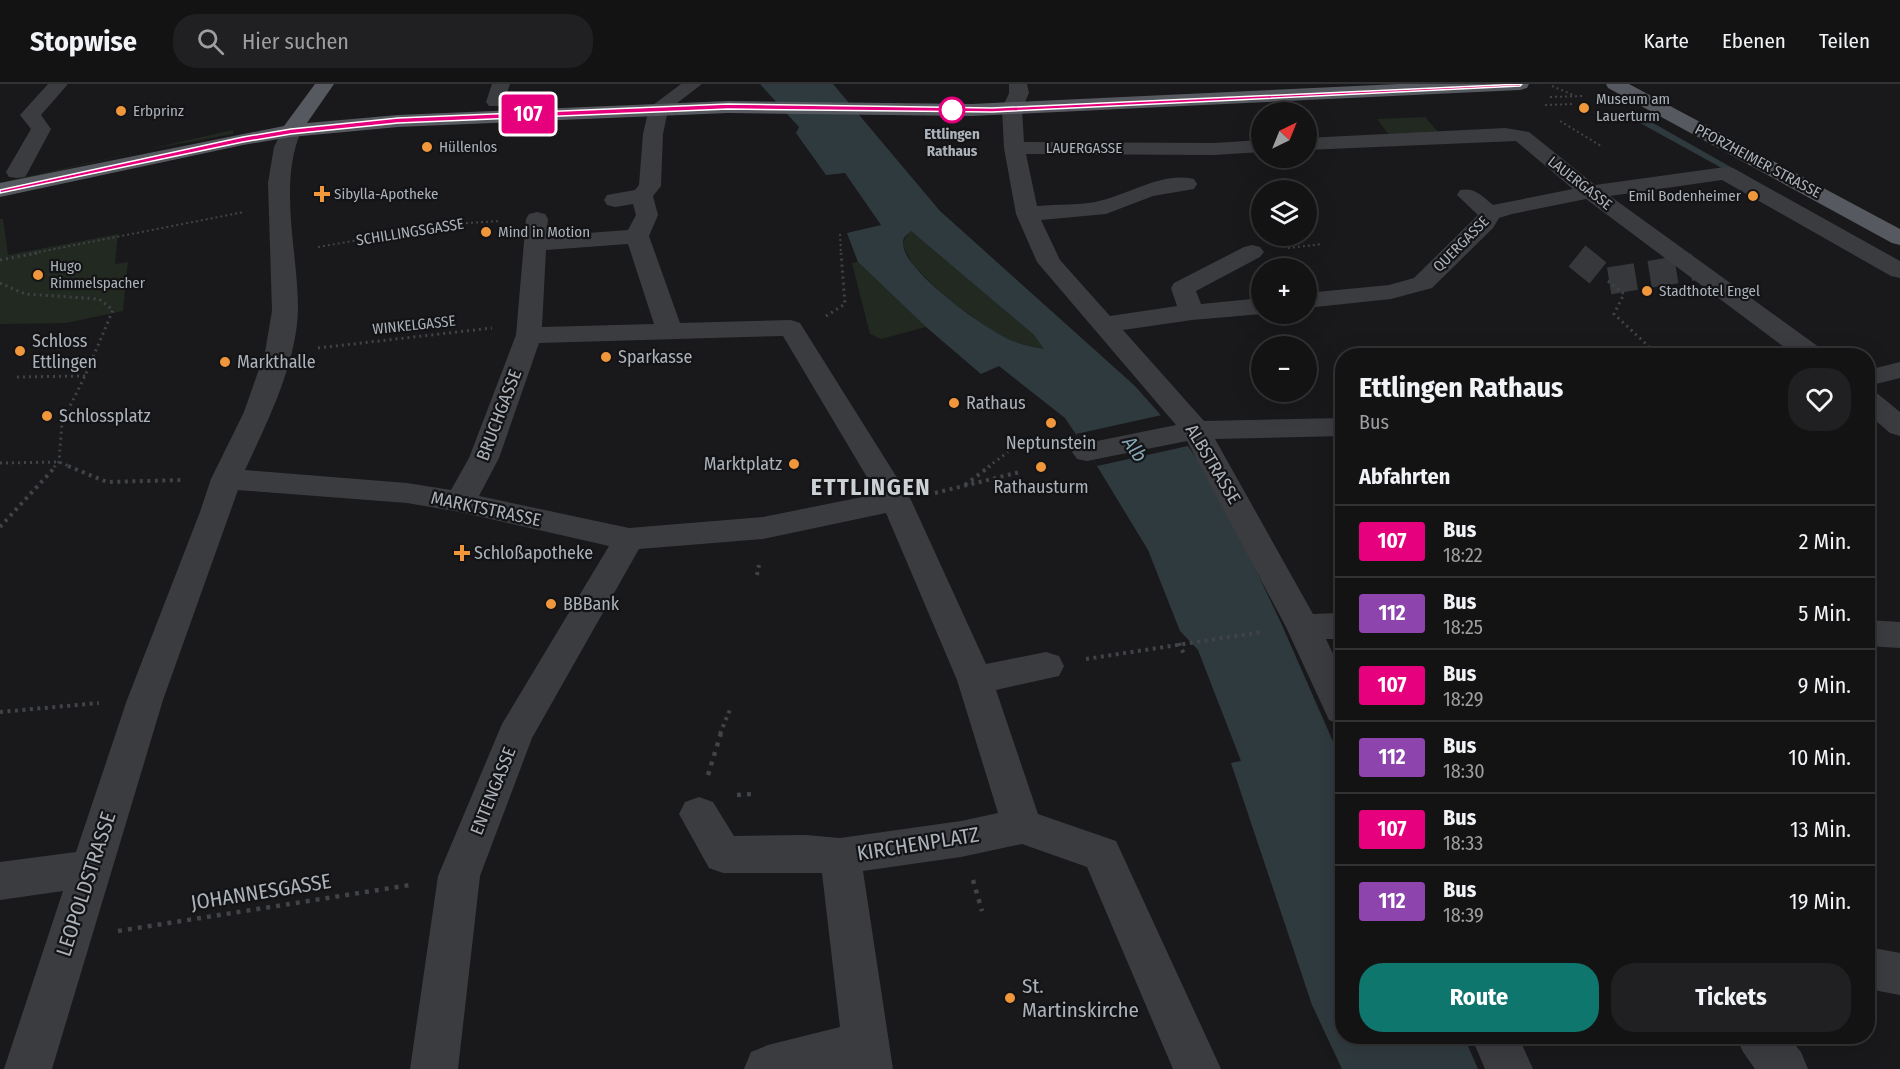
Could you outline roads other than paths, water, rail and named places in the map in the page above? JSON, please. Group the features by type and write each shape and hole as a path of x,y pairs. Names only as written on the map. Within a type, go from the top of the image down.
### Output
{"main road":[{"path":"298,122 325,84"},
{"path":"9,174 240,123 398,120 766,101 879,103 1198,84"},
{"path":"1016,95 1520,84"},
{"name":"PFORZHEIMER STRASSE","path":"1615,84 1900,238"},
{"name":"PFORZHEIMER STRASSE","path":"1642,84 1900,221"},
{"path":"0,190 298,122 499,93 685,90 766,101"}],"street":[{"path":"9,174 41,129 30,115 60,84"},
{"path":"669,330 642,216 650,186 653,134 659,108 685,90"},
{"name":"ALBSTRASSE","path":"1016,95 1014,148 1027,214 1049,262 1103,325 1187,432 1288,629 1335,700"},
{"name":"LEOPOLDSTRASSE","path":"28,1069 67,939 91,869 132,701 216,512 226,478 258,412 278,352 295,251 280,205 279,183 284,147 298,122"},
{"name":"LAUERGASSE","path":"1317,143 1505,134 1522,136 1590,192 1803,348"},
{"name":"LAUERGASSE","path":"1014,148 1214,149 1251,147"},
{"name":"QUERGASSE","path":"1317,301 1391,292 1423,283 1485,222 1490,214 1506,208 1590,192 1725,173"},
{"name":"PFORZHEIMER STRASSE","path":"1725,173 1900,271"},
{"path":"1027,214 1106,207 1148,190 1186,184"},
{"path":"1468,195 1490,214"},
{"path":"615,200 642,216"},
{"path":"535,244 642,216"},
{"name":"BRUCHGASSE","path":"460,502 484,458 530,330 537,219"},
{"path":"1192,312 1183,288 1252,252"},
{"path":"1103,325 1192,312 1251,307"},
{"path":"530,330 791,328 896,501 975,680 1022,826 1102,854 1197,1069"},
{"path":"1875,376 1900,370"},
{"path":"1875,406 1900,427"},
{"path":"1087,452 1187,432 1335,427"},
{"name":"MARKTSTRASSE","path":"226,478 407,493 460,502 629,539 763,528 896,501"},
{"name":"ENTENGASSE","path":"434,1069 459,876 516,735 629,539"},
{"path":"1288,629 1335,626"},
{"path":"975,680 1047,666"},
{"path":"699,814 723,855 806,853 840,856"},
{"name":"KIRCHENPLATZ","path":"867,1056 840,856 961,839 1022,826"},
{"path":"0,881 91,869"},
{"path":"1875,969 1900,974"},
{"path":"1766,1044 1784,1069"},
{"path":"768,1069 867,1056"}],"water":[{"name":"Alb","path":"760,84 833,84 940,211 1135,386 1188,446 1216,486 1281,623 1335,746 1335,1044 1467,1044 1478,1069 1342,1069 1312,1005 1231,763 1241,761 1198,650 1180,631 1148,550 1065,418 999,366 981,374 926,327 858,262 847,233 881,225 845,173 826,175 796,133 799,127","holes":["911,231 1034,335 1044,349 1025,345 1001,335 948,298 930,283 906,254 903,242 905,237"]}],"waterway":[{"path":"1634,116 1741,175"}],"tunnel":[{"path":"1577,256 1608,281 1694,267"}],"place":[{"name":"Museum am Lauerturm","path":"1584,108"},
{"name":"Ettlingen Rathaus","path":"952,110"},
{"name":"Erbprinz","path":"121,111"},
{"name":"Hüllenlos","path":"427,147"},
{"name":"Sibylla-Apotheke","path":"322,194"},
{"name":"Emil Bodenheimer","path":"1753,196"},
{"name":"Mind in Motion","path":"486,232"},
{"name":"Hugo Rimmelspacher","path":"38,275"},
{"name":"Stadthotel Engel","path":"1647,291"},
{"name":"Schloss Ettlingen","path":"20,351"},
{"name":"Sparkasse","path":"606,357"},
{"name":"Markthalle","path":"225,362"},
{"name":"Rathaus","path":"954,403"},
{"name":"Schlossplatz","path":"47,416"},
{"name":"Neptunstein","path":"1051,423"},
{"name":"Marktplatz","path":"794,464"},
{"name":"Rathausturm","path":"1041,467"},
{"name":"Schloßapotheke","path":"462,553"},
{"name":"BBBank","path":"551,604"},
{"name":"St. Martinskirche","path":"1010,998"}],"district":[{"name":"ETTLINGEN","path":"871,487"}]}
